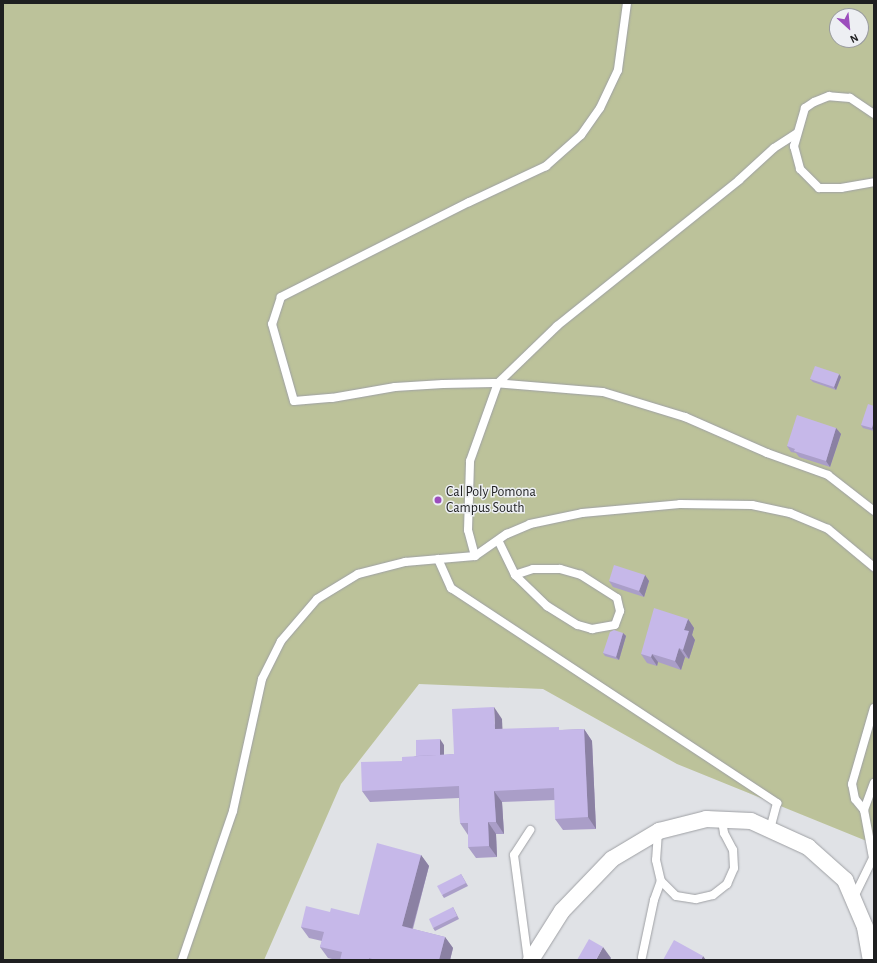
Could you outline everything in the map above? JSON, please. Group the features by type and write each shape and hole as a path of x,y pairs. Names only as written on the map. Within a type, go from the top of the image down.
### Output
{"street":[{"path":"529,960 562,911 612,859 658,831 706,819 751,821 808,847 844,880 865,927 871,960"}],"lane":[{"path":"627,3 618,70 600,108 581,135 546,166 469,202 281,298 272,324 294,401 332,398 394,387 498,383 603,392 685,418 767,453 828,475 874,511"},
{"path":"874,114 850,98 829,96 814,102 805,108 794,146 800,169 819,188 841,188 874,182"},
{"path":"475,556 468,530 470,460 498,383 557,326 733,185 774,148 798,133"},
{"path":"182,960 233,811 262,679 281,641 317,599 358,574 405,562 475,556 499,542 507,534 530,524 582,513 680,504 752,505 790,513 828,529 874,567"},
{"path":"499,542 515,575 547,606 578,625 592,629 615,625 620,611 617,598 581,575 560,569 533,569 515,575"},
{"path":"438,559 452,588 777,803 770,830"},
{"path":"853,899 873,858 864,810 855,799 852,784 874,708"},
{"path":"864,810 874,783"},
{"path":"658,831 656,860 661,881 676,896 696,899 713,895 728,884 734,868 733,850 724,833 722,820"},
{"path":"529,960 514,855 530,830"},
{"path":"642,956 654,900 661,881"}],"green space":[{"name":"Cal Poly Pomona Campus South","path":"3,3 874,3 874,844 677,764 543,689 419,684 341,784 264,960 3,960"}],"building":[{"path":"815,366 839,374 834,387 810,379"},
{"path":"868,404 874,406 874,421 872,428 861,425"},
{"path":"797,415 836,428 826,461 794,451 795,449 787,446"},
{"path":"614,565 645,575 639,591 609,581"},
{"path":"654,608 688,619 684,630 689,631 683,650 679,648 675,661 652,654 651,657 641,654"},
{"path":"614,630 623,633 616,657 603,653 610,632"},
{"path":"494,707 495,729 559,727 559,730 584,729 588,817 555,819 554,788 494,791 496,822 488,822 489,846 468,847 468,823 460,823 459,786 362,791 361,762 402,761 402,757 454,754 452,709"},
{"path":"440,739 440,755 416,756 416,740"},
{"path":"377,843 421,855 402,926 445,937 439,960 375,960 369,958 369,960 340,960 342,952 320,947 324,932 301,927 306,906 330,912 331,908 359,915"},
{"path":"461,874 466,883 442,895 437,886"},
{"path":"453,907 457,916 433,928 429,919"},
{"path":"589,939 603,947 596,960 577,960"},
{"path":"674,940 703,956 701,960 663,960"}],"place":[{"name":"Cal Poly Pomona Campus South","path":"438,500"}]}
